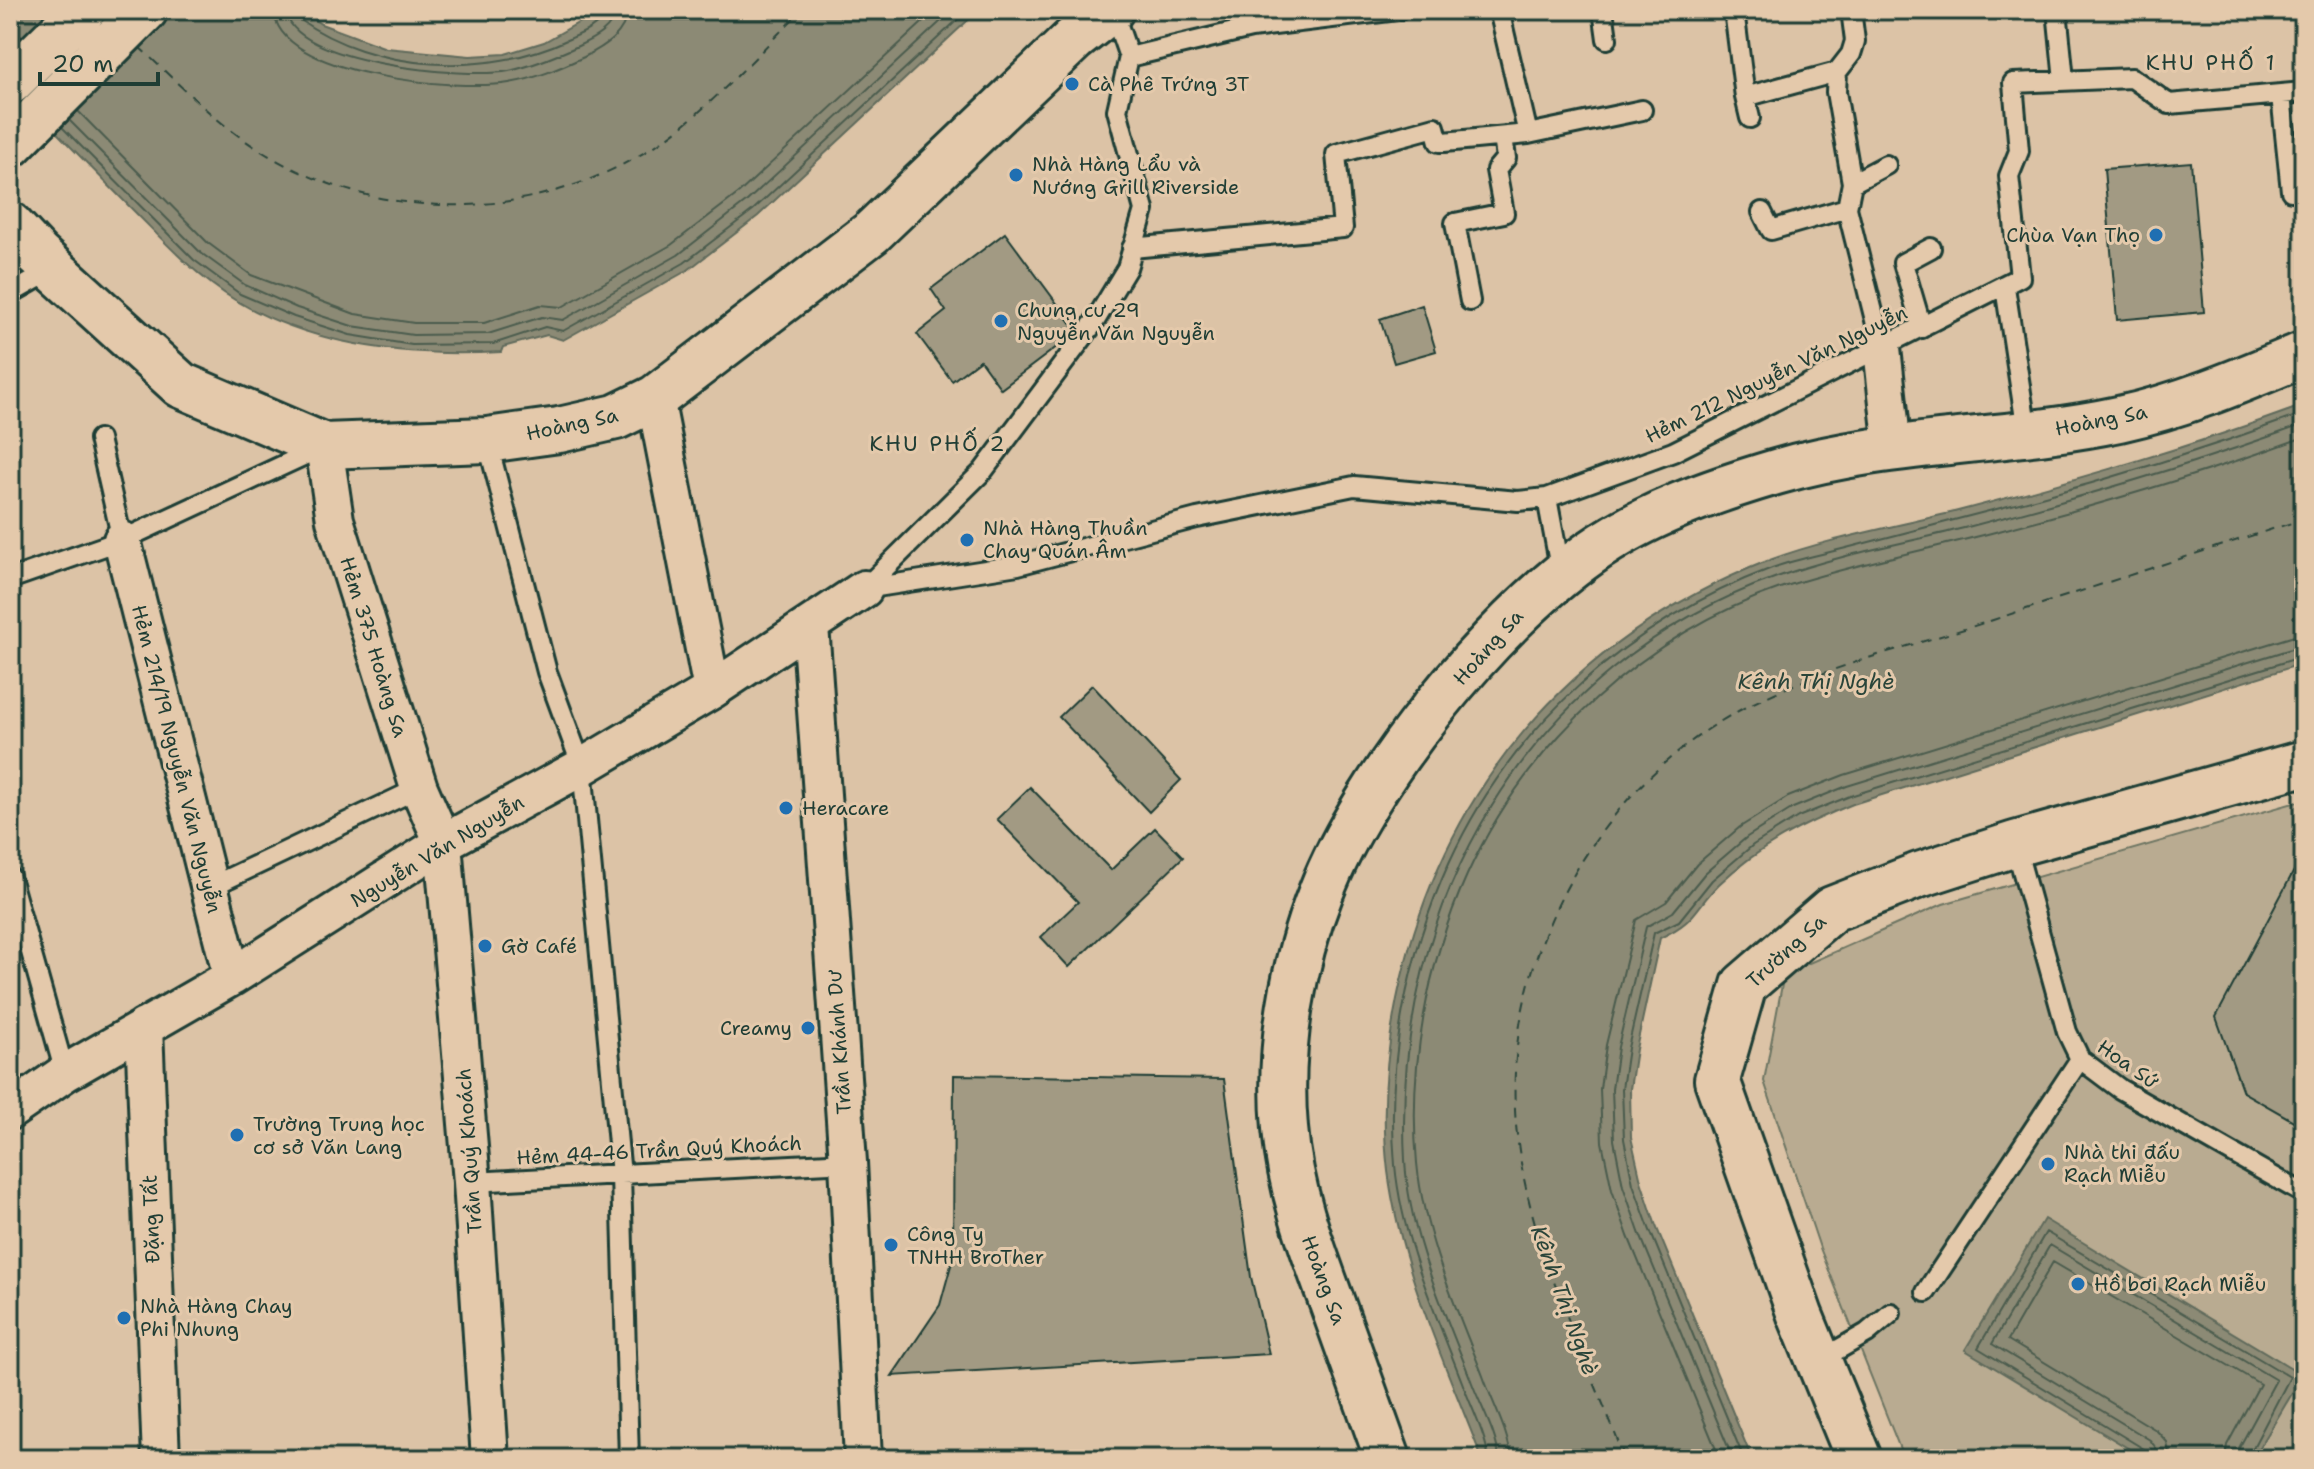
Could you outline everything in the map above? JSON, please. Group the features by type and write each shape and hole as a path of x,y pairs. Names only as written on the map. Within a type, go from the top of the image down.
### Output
{"street":[{"path":"10,82 83,10"},
{"path":"10,145 145,10"},
{"name":"Hoàng Sa","path":"28,254 181,385 324,446 487,440 559,430 616,417 655,398 871,233 1074,39 1112,10"},
{"path":"1882,348 1893,449"},
{"name":"Hoàng Sa","path":"1388,1459 1298,1209 1289,1167 1283,1082 1292,996 1321,891 1371,798 1406,747 1477,657 1562,575 1618,536 1676,506 1777,472 1893,449 2027,432 2154,410 2213,391 2304,354"},
{"path":"655,398 712,690"},
{"name":"Hẻm 375 Hoàng Sa","path":"324,446 335,520 419,788 443,843"},
{"name":"Hẻm 214/19 Nguyễn Văn Nguyễn","path":"122,540 232,977"},
{"name":"Nguyễn Văn Nguyễn","path":"10,1111 65,1073 232,977 443,843 582,767 712,690 864,589"},
{"name":"Trần Khánh Dư","path":"810,625 848,1162 863,1459"},
{"name":"Trường Sa","path":"1859,1459 1818,1361 1717,1080 1744,985 1832,909 1919,875 2015,844 2304,763"},
{"name":"Trần Quý Khoách","path":"443,843 472,1182 490,1459"},
{"name":"Ðặng Tất","path":"144,1027 161,1459"}],"lane":[{"path":"864,589 983,471 1093,324 1127,268 1144,210 1117,110 1129,57 1112,10"},
{"path":"1129,57 1251,28 1398,10"},
{"path":"1499,10 1528,134"},
{"path":"1603,10 1607,39"},
{"path":"1734,10 1750,118"},
{"path":"1851,10 1855,41 1851,54 1837,72 1836,92 1852,183 1847,208 1882,348"},
{"path":"2057,10 2064,80"},
{"path":"1745,97 1837,72"},
{"path":"2027,432 2005,287 2020,277 2009,176 2019,151 2013,83 2132,78 2169,104 2304,92"},
{"path":"2281,95 2291,191 2304,191"},
{"path":"1132,248 1343,228 1336,154 1435,127 1439,142 1503,137 1642,110"},
{"path":"1470,301 1455,223 1504,213 1496,170 1506,158 1503,137"},
{"path":"1852,183 1886,165"},
{"path":"1762,212 1771,230 1847,208"},
{"path":"1922,328 1903,263 1931,248"},
{"path":"10,294 28,254"},
{"name":"Hẻm 212 Nguyễn Văn Nguyễn","path":"864,589 1018,565 1197,518 1354,486 1518,501 1547,498 1673,452 2005,287"},
{"path":"99,439 122,540"},
{"path":"487,440 547,672 582,767 621,1175 629,1459"},
{"path":"10,579 122,540 324,446"},
{"path":"1547,498 1562,575"},
{"path":"210,887 419,788"},
{"name":"Hoa Sứ","path":"2015,844 2067,1032 2080,1059 2120,1089 2304,1194"},
{"path":"10,877 65,1073"},
{"path":"1926,1292 2080,1059"},
{"name":"Hẻm 44-46 Trần Quý Khoách","path":"472,1182 848,1162"},
{"path":"1818,1361 1867,1333 1891,1313"}],"shaded area":[{"name":"Nhà thi đấu Rạch Miễu","path":"2304,800 2304,1459 1904,1459 1820,1248 1764,1081 1784,974 1943,904"}],"water":[{"path":"10,10 299,10 321,24 386,48 470,56 505,54 544,42 601,10 979,10 758,216 688,270 563,340 547,335 503,347 501,352 433,353 364,346 297,329 235,300 206,280 167,245 10,85"},
{"name":"Kênh Thị Nghè","path":"2304,405 2304,663 1834,812 1799,828 1749,859 1719,884 1688,920 1660,938 1630,1089 1631,1137 1656,1226 1752,1459 1482,1459 1426,1317 1403,1245 1388,1171 1386,1084 1397,999 1417,924 1445,854 1481,789 1524,731 1575,679 1632,633 1697,593 1767,561 1837,539 1958,511 2089,475"},
{"name":"Hồ bơi Rạch Miễu","path":"2044,1219 2303,1375 2253,1459 2146,1459 1965,1350"}],"building":[{"path":"2191,162 2204,312 2117,320 2104,169"},
{"name":"Chung cư 29 Nguyễn Văn Nguyễn","path":"1005,233 1075,328 1066,340 1001,389 980,360 952,381 917,334 946,311 931,289"},
{"path":"1422,305 1436,351 1394,363 1380,319"},
{"path":"1092,685 1181,780 1149,812 1059,717"},
{"path":"1030,787 1111,870 1155,828 1183,857 1069,967 1041,937 1078,902 997,819"},
{"path":"2304,852 2304,1127 2243,1092 2216,1017"},
{"path":"954,1075 1224,1079 1251,1277 1269,1354 892,1376 940,1305 953,1258"}],"ferry route":[{"path":"138,46 229,129 290,167 340,187 392,200 445,205 498,203 551,192 602,174 650,149 710,102 802,10"},
{"path":"1625,1459 1562,1304 1535,1224 1518,1143 1515,1079 1522,1015 1538,952 1564,893 1597,838 1638,788 1686,745 1740,710 1770,695 1864,659 2304,519"}],"place":[{"name":"Cà Phê Trứng 3T","path":"1072,84"},
{"name":"Nhà Hàng Lẩu và Nướng Grill Riverside","path":"1016,175"},
{"name":"Chùa Vạn Thọ","path":"2156,235"},
{"name":"Chung cư 29 Nguyễn Văn Nguyễn","path":"1001,321"},
{"name":"Nhà Hàng Thuần Chay Quán Âm","path":"967,540"},
{"name":"Heracare","path":"786,808"},
{"name":"Gờ Café","path":"485,946"},
{"name":"Creamy","path":"808,1028"},
{"name":"Trường Trung học cơ sở Văn Lang","path":"237,1135"},
{"name":"Nhà thi đấu Rạch Miễu","path":"2048,1164"},
{"name":"Công Ty TNHH BroTher","path":"891,1245"},
{"name":"Hồ bơi Rạch Miễu","path":"2078,1284"},
{"name":"Nhà Hàng Chay Phi Nhung","path":"124,1318"}],"district":[{"name":"KHU PHỐ 1","path":"2211,62"},
{"name":"KHU PHỐ 2","path":"938,443"}]}
